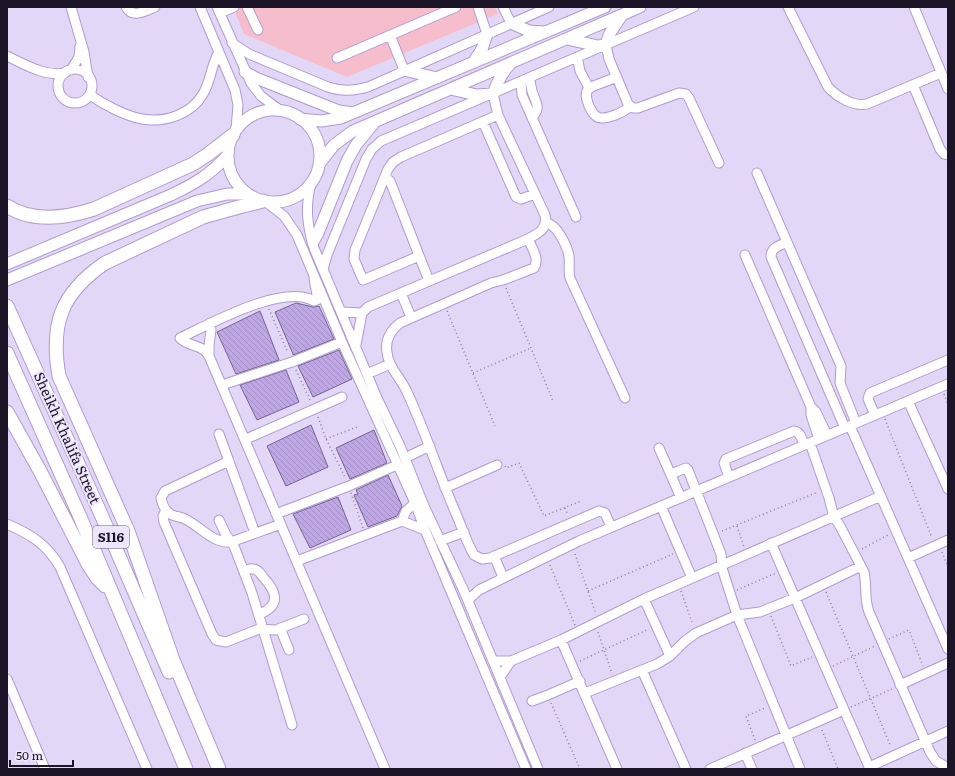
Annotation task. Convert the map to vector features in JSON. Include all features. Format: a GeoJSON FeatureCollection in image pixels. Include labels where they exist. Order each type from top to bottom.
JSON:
{"type":"FeatureCollection","features":[{"type":"Feature","properties":{"kind":"highway"},"geometry":{"type":"LineString","coordinates":[[7,206],[24,213],[42,217],[68,216],[82,213],[178,172],[207,155],[234,132]]}},
{"type":"Feature","properties":{"kind":"highway"},"geometry":{"type":"LineString","coordinates":[[219,769],[173,660],[125,524],[59,376],[56,355],[56,336],[59,320],[67,301],[80,283],[105,263],[203,217],[239,206],[265,201]]}},
{"type":"Feature","properties":{"kind":"highway","name":"Sheikh Khalifa Street"},"geometry":{"type":"LineString","coordinates":[[7,306],[100,512],[212,769]]}},
{"type":"Feature","properties":{"kind":"highway","name":"Sheikh Khalifa Street"},"geometry":{"type":"LineString","coordinates":[[7,353],[81,519],[186,769]]}},
{"type":"Feature","properties":{"kind":"highway"},"geometry":{"type":"LineString","coordinates":[[7,412],[44,477],[88,564],[101,583],[111,590]]}},
{"type":"Feature","properties":{"kind":"main road"},"geometry":{"type":"LineString","coordinates":[[300,119],[327,121],[341,118],[605,7]]}},
{"type":"Feature","properties":{"kind":"main road"},"geometry":{"type":"LineString","coordinates":[[319,164],[328,151],[340,139],[353,130],[640,7]]}},
{"type":"Feature","properties":{"kind":"main road"},"geometry":{"type":"LineString","coordinates":[[567,39],[598,46],[606,45],[610,34],[623,14]]}},
{"type":"Feature","properties":{"kind":"main road"},"geometry":{"type":"LineString","coordinates":[[511,23],[529,31],[549,31]]}},
{"type":"Feature","properties":{"kind":"main road"},"geometry":{"type":"LineString","coordinates":[[473,62],[482,49],[487,34]]}},
{"type":"Feature","properties":{"kind":"main road"},"geometry":{"type":"LineString","coordinates":[[450,89],[477,95],[493,94],[502,74],[510,63]]}},
{"type":"Feature","properties":{"kind":"main road"},"geometry":{"type":"LineString","coordinates":[[404,70],[438,78]]}},
{"type":"Feature","properties":{"kind":"main road"},"geometry":{"type":"LineString","coordinates":[[245,72],[256,78],[339,111],[353,113]]}},
{"type":"Feature","properties":{"kind":"main road"},"geometry":{"type":"LineString","coordinates":[[7,280],[207,197],[227,194],[247,194],[265,201],[276,202],[296,197],[312,183],[319,164],[320,154],[318,144],[308,125],[292,114],[271,110],[256,114],[243,121],[234,132],[227,156],[233,177],[247,194]]}},
{"type":"Feature","properties":{"kind":"main road"},"geometry":{"type":"LineString","coordinates":[[313,242],[349,157],[361,138],[377,120]]}},
{"type":"Feature","properties":{"kind":"main road"},"geometry":{"type":"LineString","coordinates":[[7,264],[171,195],[202,179],[227,156]]}},
{"type":"Feature","properties":{"kind":"street"},"geometry":{"type":"LineString","coordinates":[[29,66],[50,80],[58,89],[64,100],[73,103],[83,101],[90,95],[92,85],[88,76],[86,58],[71,7]]}},
{"type":"Feature","properties":{"kind":"street"},"geometry":{"type":"LineString","coordinates":[[126,7],[131,13],[137,14],[154,7]]}},
{"type":"Feature","properties":{"kind":"street"},"geometry":{"type":"LineString","coordinates":[[200,7],[237,98],[238,113],[234,132]]}},
{"type":"Feature","properties":{"kind":"street"},"geometry":{"type":"LineString","coordinates":[[234,7],[218,10],[245,72],[261,96],[282,111]]}},
{"type":"Feature","properties":{"kind":"street"},"geometry":{"type":"LineString","coordinates":[[247,7],[258,30]]}},
{"type":"Feature","properties":{"kind":"street"},"geometry":{"type":"LineString","coordinates":[[337,58],[456,7]]}},
{"type":"Feature","properties":{"kind":"street"},"geometry":{"type":"LineString","coordinates":[[478,7],[487,34]]}},
{"type":"Feature","properties":{"kind":"street"},"geometry":{"type":"LineString","coordinates":[[503,7],[511,23]]}},
{"type":"Feature","properties":{"kind":"street"},"geometry":{"type":"LineString","coordinates":[[232,43],[249,54],[328,87],[341,90],[360,89],[549,7]]}},
{"type":"Feature","properties":{"kind":"street"},"geometry":{"type":"LineString","coordinates":[[323,269],[327,255],[366,159],[376,145],[386,139],[694,7]]}},
{"type":"Feature","properties":{"kind":"street"},"geometry":{"type":"LineString","coordinates":[[914,7],[948,89]]}},
{"type":"Feature","properties":{"kind":"street"},"geometry":{"type":"LineString","coordinates":[[790,8],[826,84],[834,93],[853,104],[863,105],[941,73]]}},
{"type":"Feature","properties":{"kind":"street"},"geometry":{"type":"LineString","coordinates":[[58,89],[60,78],[77,62],[80,54],[79,35]]}},
{"type":"Feature","properties":{"kind":"street"},"geometry":{"type":"LineString","coordinates":[[390,35],[404,70]]}},
{"type":"Feature","properties":{"kind":"street"},"geometry":{"type":"LineString","coordinates":[[606,45],[609,59],[626,101],[630,106],[638,108],[679,93],[686,94],[690,98],[719,163]]}},
{"type":"Feature","properties":{"kind":"street"},"geometry":{"type":"LineString","coordinates":[[90,95],[128,115],[142,119],[156,120],[178,116],[189,110],[202,96],[208,84],[214,61],[219,52]]}},
{"type":"Feature","properties":{"kind":"street"},"geometry":{"type":"LineString","coordinates":[[7,56],[52,74],[68,71],[81,71],[88,76]]}},
{"type":"Feature","properties":{"kind":"street"},"geometry":{"type":"LineString","coordinates":[[577,57],[580,71],[589,88]]}},
{"type":"Feature","properties":{"kind":"street"},"geometry":{"type":"LineString","coordinates":[[617,77],[589,88],[586,93],[586,99],[592,113],[597,117],[606,118],[626,110],[630,106]]}},
{"type":"Feature","properties":{"kind":"street"},"geometry":{"type":"LineString","coordinates":[[530,78],[532,91],[537,105],[536,112],[532,117]]}},
{"type":"Feature","properties":{"kind":"street"},"geometry":{"type":"LineString","coordinates":[[521,82],[522,95],[576,217]]}},
{"type":"Feature","properties":{"kind":"street"},"geometry":{"type":"LineString","coordinates":[[913,85],[940,149],[944,154],[948,155]]}},
{"type":"Feature","properties":{"kind":"street"},"geometry":{"type":"LineString","coordinates":[[356,345],[362,313],[368,308],[528,239],[541,232],[546,223],[545,215],[498,115],[493,94]]}},
{"type":"Feature","properties":{"kind":"street"},"geometry":{"type":"LineString","coordinates":[[419,256],[362,280],[354,256],[390,165],[401,157],[498,115]]}},
{"type":"Feature","properties":{"kind":"street"},"geometry":{"type":"LineString","coordinates":[[483,122],[516,197],[521,199],[535,194]]}},
{"type":"Feature","properties":{"kind":"street"},"geometry":{"type":"LineString","coordinates":[[757,173],[841,366],[840,383],[851,425]]}},
{"type":"Feature","properties":{"kind":"street"},"geometry":{"type":"LineString","coordinates":[[385,177],[390,180],[429,281]]}},
{"type":"Feature","properties":{"kind":"street"},"geometry":{"type":"LineString","coordinates":[[312,183],[307,203],[308,222],[313,242],[367,374],[405,458],[429,528],[526,769]]}},
{"type":"Feature","properties":{"kind":"street"},"geometry":{"type":"LineString","coordinates":[[265,201],[284,216],[291,225],[303,248],[342,342],[397,465],[429,528],[440,541],[468,600],[538,769]]}},
{"type":"Feature","properties":{"kind":"street"},"geometry":{"type":"LineString","coordinates":[[546,223],[554,226],[567,250],[570,278],[625,398]]}},
{"type":"Feature","properties":{"kind":"street"},"geometry":{"type":"LineString","coordinates":[[528,239],[536,258],[536,265],[531,271],[491,283],[411,317],[395,326],[389,336],[386,347],[390,364],[407,390],[445,488],[474,554],[482,559],[486,559],[571,522],[601,511],[605,513],[611,527]]}},
{"type":"Feature","properties":{"kind":"street"},"geometry":{"type":"LineString","coordinates":[[787,242],[774,248],[771,257],[851,425],[948,649]]}},
{"type":"Feature","properties":{"kind":"street"},"geometry":{"type":"LineString","coordinates":[[745,255],[811,407],[811,415],[823,437]]}},
{"type":"Feature","properties":{"kind":"street"},"geometry":{"type":"LineString","coordinates":[[314,276],[314,284],[318,296],[314,301],[308,297],[302,296],[275,299],[254,305],[210,323],[180,338],[186,343],[203,349],[209,356],[246,439],[276,514],[385,769]]}},
{"type":"Feature","properties":{"kind":"street"},"geometry":{"type":"LineString","coordinates":[[401,293],[411,317]]}},
{"type":"Feature","properties":{"kind":"street"},"geometry":{"type":"LineString","coordinates":[[341,312],[362,313]]}},
{"type":"Feature","properties":{"kind":"street"},"geometry":{"type":"LineString","coordinates":[[209,356],[208,345],[211,330],[210,323]]}},
{"type":"Feature","properties":{"kind":"street"},"geometry":{"type":"LineString","coordinates":[[222,385],[292,362],[342,342]]}},
{"type":"Feature","properties":{"kind":"street"},"geometry":{"type":"LineString","coordinates":[[878,413],[868,399],[870,393],[948,360]]}},
{"type":"Feature","properties":{"kind":"street"},"geometry":{"type":"LineString","coordinates":[[367,374],[390,364]]}},
{"type":"Feature","properties":{"kind":"street"},"geometry":{"type":"LineString","coordinates":[[468,600],[479,590],[503,577],[547,558],[611,527],[948,384]]}},
{"type":"Feature","properties":{"kind":"street"},"geometry":{"type":"LineString","coordinates":[[246,439],[342,397]]}},
{"type":"Feature","properties":{"kind":"street"},"geometry":{"type":"LineString","coordinates":[[908,401],[944,472],[948,489]]}},
{"type":"Feature","properties":{"kind":"street"},"geometry":{"type":"LineString","coordinates":[[729,477],[724,463],[726,459],[794,431],[799,432],[807,444],[826,489],[834,517],[861,566],[865,579],[867,606],[925,742],[936,761],[948,768]]}},
{"type":"Feature","properties":{"kind":"street"},"geometry":{"type":"LineString","coordinates":[[220,434],[255,533]]}},
{"type":"Feature","properties":{"kind":"street"},"geometry":{"type":"LineString","coordinates":[[405,458],[430,446]]}},
{"type":"Feature","properties":{"kind":"street"},"geometry":{"type":"LineString","coordinates":[[659,448],[681,498]]}},
{"type":"Feature","properties":{"kind":"street"},"geometry":{"type":"LineString","coordinates":[[229,462],[165,492],[161,498],[166,510],[170,514],[187,520],[216,540],[224,542],[231,542],[281,524]]}},
{"type":"Feature","properties":{"kind":"street"},"geometry":{"type":"LineString","coordinates":[[445,488],[497,464]]}},
{"type":"Feature","properties":{"kind":"street"},"geometry":{"type":"LineString","coordinates":[[276,514],[349,486],[397,465]]}},
{"type":"Feature","properties":{"kind":"street"},"geometry":{"type":"LineString","coordinates":[[671,474],[683,468],[687,469],[722,557],[721,565],[737,615],[800,769]]}},
{"type":"Feature","properties":{"kind":"street"},"geometry":{"type":"LineString","coordinates":[[493,661],[511,661],[561,640],[644,599],[881,496]]}},
{"type":"Feature","properties":{"kind":"street"},"geometry":{"type":"LineString","coordinates":[[402,522],[406,511],[415,503]]}},
{"type":"Feature","properties":{"kind":"street"},"geometry":{"type":"LineString","coordinates":[[661,506],[692,578]]}},
{"type":"Feature","properties":{"kind":"street"},"geometry":{"type":"LineString","coordinates":[[166,510],[163,516],[164,522],[214,637],[219,641],[226,642],[259,629],[272,630],[304,619]]}},
{"type":"Feature","properties":{"kind":"street"},"geometry":{"type":"LineString","coordinates":[[219,520],[244,571],[260,614],[263,629],[292,726]]}},
{"type":"Feature","properties":{"kind":"street"},"geometry":{"type":"LineString","coordinates":[[297,561],[402,522],[429,528]]}},
{"type":"Feature","properties":{"kind":"street"},"geometry":{"type":"LineString","coordinates":[[7,524],[29,534],[36,539],[50,551],[58,563],[147,769]]}},
{"type":"Feature","properties":{"kind":"street"},"geometry":{"type":"LineString","coordinates":[[440,541],[464,532]]}},
{"type":"Feature","properties":{"kind":"street"},"geometry":{"type":"LineString","coordinates":[[908,558],[948,540]]}},
{"type":"Feature","properties":{"kind":"street"},"geometry":{"type":"LineString","coordinates":[[771,544],[870,768],[948,731]]}},
{"type":"Feature","properties":{"kind":"street"},"geometry":{"type":"LineString","coordinates":[[494,556],[503,577]]}},
{"type":"Feature","properties":{"kind":"street"},"geometry":{"type":"LineString","coordinates":[[585,693],[658,664],[670,656],[685,641],[696,633],[737,615],[755,614],[768,609],[795,598],[861,566]]}},
{"type":"Feature","properties":{"kind":"street"},"geometry":{"type":"LineString","coordinates":[[244,571],[252,569],[257,570],[269,583],[273,590],[273,606],[270,610],[260,614]]}},
{"type":"Feature","properties":{"kind":"street"},"geometry":{"type":"LineString","coordinates":[[463,589],[479,590]]}},
{"type":"Feature","properties":{"kind":"street"},"geometry":{"type":"LineString","coordinates":[[644,599],[670,656]]}},
{"type":"Feature","properties":{"kind":"street"},"geometry":{"type":"LineString","coordinates":[[280,628],[289,650]]}},
{"type":"Feature","properties":{"kind":"street"},"geometry":{"type":"LineString","coordinates":[[561,640],[573,664],[614,768]]}},
{"type":"Feature","properties":{"kind":"street"},"geometry":{"type":"LineString","coordinates":[[500,677],[511,661]]}},
{"type":"Feature","properties":{"kind":"street"},"geometry":{"type":"LineString","coordinates":[[900,685],[948,663]]}},
{"type":"Feature","properties":{"kind":"street"},"geometry":{"type":"LineString","coordinates":[[642,670],[686,769]]}},
{"type":"Feature","properties":{"kind":"street"},"geometry":{"type":"LineString","coordinates":[[7,679],[44,769]]}},
{"type":"Feature","properties":{"kind":"street"},"geometry":{"type":"LineString","coordinates":[[532,701],[580,681]]}},
{"type":"Feature","properties":{"kind":"street"},"geometry":{"type":"LineString","coordinates":[[710,769],[786,734],[844,710]]}},
{"type":"Feature","properties":{"kind":"street"},"geometry":{"type":"LineString","coordinates":[[745,753],[752,769]]}},
{"type":"Feature","properties":{"kind":"path"},"geometry":{"type":"LineString","coordinates":[[503,280],[553,401]]}},
{"type":"Feature","properties":{"kind":"path"},"geometry":{"type":"LineString","coordinates":[[444,303],[495,426]]}},
{"type":"Feature","properties":{"kind":"path"},"geometry":{"type":"LineString","coordinates":[[473,373],[531,348]]}},
{"type":"Feature","properties":{"kind":"path"},"geometry":{"type":"LineString","coordinates":[[878,413],[948,567]]}},
{"type":"Feature","properties":{"kind":"path"},"geometry":{"type":"LineString","coordinates":[[326,440],[357,428]]}},
{"type":"Feature","properties":{"kind":"path"},"geometry":{"type":"LineString","coordinates":[[497,464],[503,462],[506,468],[520,463],[544,516],[581,502]]}},
{"type":"Feature","properties":{"kind":"path"},"geometry":{"type":"LineString","coordinates":[[713,535],[826,489]]}},
{"type":"Feature","properties":{"kind":"path"},"geometry":{"type":"LineString","coordinates":[[565,508],[571,522]]}},
{"type":"Feature","properties":{"kind":"path"},"geometry":{"type":"LineString","coordinates":[[737,525],[747,554]]}},
{"type":"Feature","properties":{"kind":"path"},"geometry":{"type":"LineString","coordinates":[[854,553],[896,531]]}},
{"type":"Feature","properties":{"kind":"path"},"geometry":{"type":"LineString","coordinates":[[580,541],[581,547],[574,551],[596,615],[597,629],[614,681]]}},
{"type":"Feature","properties":{"kind":"path"},"geometry":{"type":"LineString","coordinates":[[588,591],[681,551]]}},
{"type":"Feature","properties":{"kind":"path"},"geometry":{"type":"LineString","coordinates":[[547,558],[578,632]]}},
{"type":"Feature","properties":{"kind":"path"},"geometry":{"type":"LineString","coordinates":[[730,593],[783,570]]}},
{"type":"Feature","properties":{"kind":"path"},"geometry":{"type":"LineString","coordinates":[[678,584],[696,633]]}},
{"type":"Feature","properties":{"kind":"path"},"geometry":{"type":"LineString","coordinates":[[823,584],[895,755]]}},
{"type":"Feature","properties":{"kind":"path"},"geometry":{"type":"LineString","coordinates":[[768,609],[790,666],[819,653]]}},
{"type":"Feature","properties":{"kind":"path"},"geometry":{"type":"LineString","coordinates":[[573,664],[657,626]]}},
{"type":"Feature","properties":{"kind":"path"},"geometry":{"type":"LineString","coordinates":[[844,710],[900,685]]}},
{"type":"Feature","properties":{"kind":"path"},"geometry":{"type":"LineString","coordinates":[[548,695],[580,769]]}},
{"type":"Feature","properties":{"kind":"path"},"geometry":{"type":"LineString","coordinates":[[758,747],[746,716],[773,704]]}},
{"type":"Feature","properties":{"kind":"path"},"geometry":{"type":"LineString","coordinates":[[818,721],[838,769]]}},
{"type":"Feature","properties":{"kind":"shaded area"},"geometry":{"type":"Polygon","coordinates":[[[233,7],[495,7],[498,14],[347,77],[244,34],[233,7]]]}},
{"type":"Feature","properties":{"kind":"building"},"geometry":{"type":"Polygon","coordinates":[[[296,303],[313,307],[319,306],[334,339],[293,355],[275,312],[296,303]]]}},
{"type":"Feature","properties":{"kind":"building"},"geometry":{"type":"Polygon","coordinates":[[[260,311],[279,360],[236,374],[217,332],[260,311]]]}},
{"type":"Feature","properties":{"kind":"building"},"geometry":{"type":"Polygon","coordinates":[[[339,350],[352,379],[313,397],[298,366],[339,350]]]}},
{"type":"Feature","properties":{"kind":"building"},"geometry":{"type":"Polygon","coordinates":[[[286,370],[299,402],[257,420],[240,385],[286,370]]]}},
{"type":"Feature","properties":{"kind":"building"},"geometry":{"type":"Polygon","coordinates":[[[311,425],[328,467],[286,486],[267,446],[311,425]]]}},
{"type":"Feature","properties":{"kind":"building"},"geometry":{"type":"Polygon","coordinates":[[[374,430],[387,463],[350,479],[336,448],[374,430]]]}},
{"type":"Feature","properties":{"kind":"building"},"geometry":{"type":"Polygon","coordinates":[[[388,475],[402,506],[397,516],[368,527],[354,495],[358,494],[356,490],[388,475]]]}},
{"type":"Feature","properties":{"kind":"building"},"geometry":{"type":"Polygon","coordinates":[[[338,497],[351,530],[310,548],[293,514],[338,497]]]}}]}
